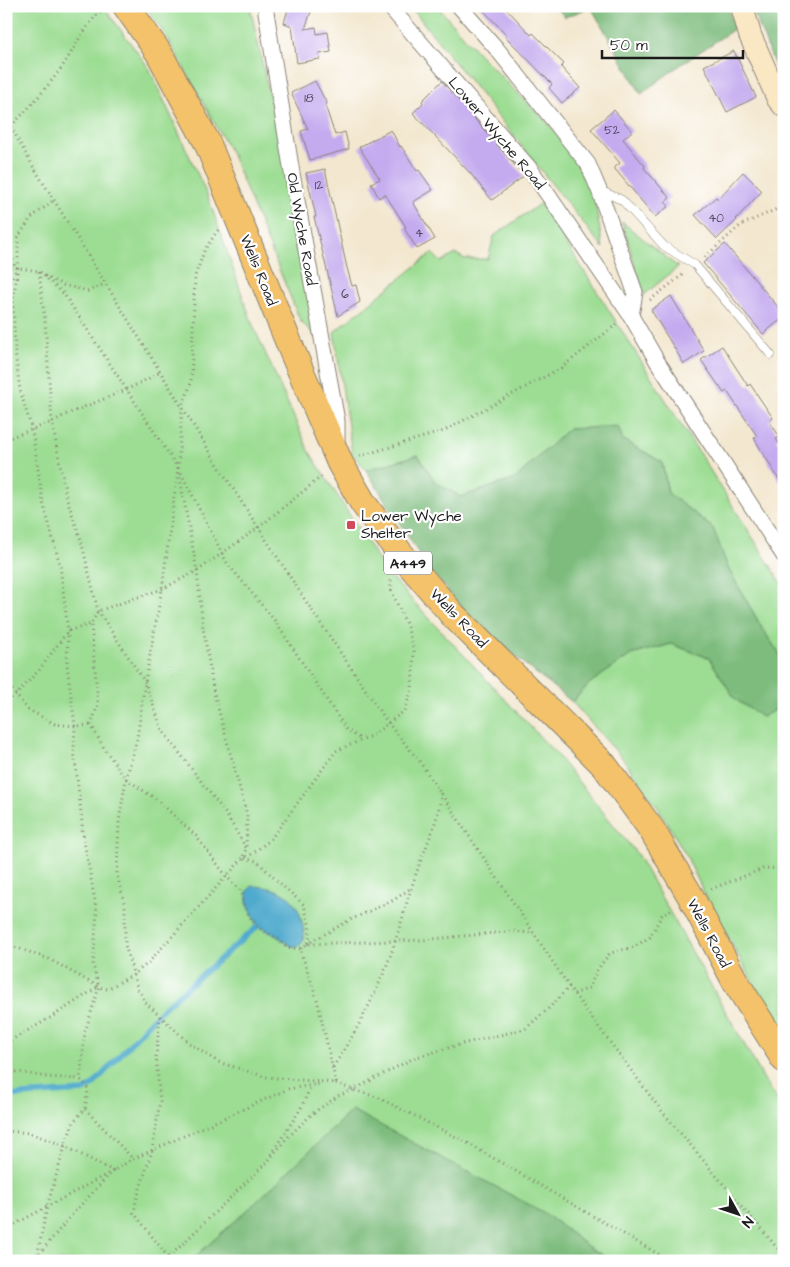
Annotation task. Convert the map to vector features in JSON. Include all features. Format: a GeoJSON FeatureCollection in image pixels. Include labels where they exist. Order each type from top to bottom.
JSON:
{"type":"FeatureCollection","features":[{"type":"Feature","properties":{"kind":"highway","name":"Wells Road"},"geometry":{"type":"LineString","coordinates":[[126,6],[159,53],[207,142],[338,457],[363,503],[399,552],[453,615],[604,765],[652,830],[691,897],[735,981],[784,1059]]}},
{"type":"Feature","properties":{"kind":"main road"},"geometry":{"type":"LineString","coordinates":[[742,6],[750,35],[778,99],[784,106]]}},
{"type":"Feature","properties":{"kind":"street","name":"Old Wyche Road"},"geometry":{"type":"LineString","coordinates":[[266,6],[294,182],[336,421],[338,457]]}},
{"type":"Feature","properties":{"kind":"street","name":"Lower Wyche Road"},"geometry":{"type":"LineString","coordinates":[[389,6],[531,170],[631,316],[657,362],[784,556]]}},
{"type":"Feature","properties":{"kind":"street"},"geometry":{"type":"LineString","coordinates":[[460,6],[497,49],[588,164],[635,292],[631,316]]}},
{"type":"Feature","properties":{"kind":"lane"},"geometry":{"type":"LineString","coordinates":[[599,190],[622,200],[664,246],[695,265],[771,355]]}},
{"type":"Feature","properties":{"kind":"path"},"geometry":{"type":"LineString","coordinates":[[11,126],[60,70],[85,29],[108,6]]}},
{"type":"Feature","properties":{"kind":"path"},"geometry":{"type":"LineString","coordinates":[[6,118],[31,163],[182,408],[258,528],[388,723],[420,762],[574,994],[660,1109],[784,1256]]}},
{"type":"Feature","properties":{"kind":"path"},"geometry":{"type":"LineString","coordinates":[[54,200],[31,218],[18,237],[13,300],[15,352],[20,390],[32,430],[43,502],[60,564],[68,632],[67,664],[75,726],[74,749],[83,832],[97,912],[93,965],[99,986],[85,1032],[80,1079]]}},
{"type":"Feature","properties":{"kind":"path"},"geometry":{"type":"LineString","coordinates":[[718,246],[741,226],[784,206]]}},
{"type":"Feature","properties":{"kind":"path"},"geometry":{"type":"LineString","coordinates":[[235,212],[216,233],[205,249],[195,276],[191,383],[182,408],[178,468],[162,589],[137,739],[126,779],[119,821],[117,875],[125,906],[125,944],[138,990],[146,1003],[189,1043],[218,1062],[266,1077],[336,1083],[377,1097],[464,1140],[590,1216],[670,1261]]}},
{"type":"Feature","properties":{"kind":"path"},"geometry":{"type":"LineString","coordinates":[[6,216],[10,246],[17,267],[11,280],[6,284]]}},
{"type":"Feature","properties":{"kind":"path"},"geometry":{"type":"LineString","coordinates":[[411,888],[394,900],[350,920],[300,949],[286,948],[276,937],[259,928],[244,904],[240,890],[227,877],[196,836],[156,799],[126,779],[104,748],[91,725],[98,704],[90,624],[98,611],[162,589],[197,571],[258,528],[338,457],[444,431],[561,368],[695,265]]}},
{"type":"Feature","properties":{"kind":"path"},"geometry":{"type":"LineString","coordinates":[[6,266],[32,269],[63,285],[88,291],[105,284]]}},
{"type":"Feature","properties":{"kind":"path"},"geometry":{"type":"LineString","coordinates":[[40,273],[64,294],[178,468],[227,563],[275,621],[346,729],[362,740]]}},
{"type":"Feature","properties":{"kind":"path"},"geometry":{"type":"LineString","coordinates":[[40,273],[52,422],[66,496],[81,540],[98,611],[145,682],[162,730],[226,814],[246,849]]}},
{"type":"Feature","properties":{"kind":"path"},"geometry":{"type":"LineString","coordinates":[[6,438],[52,422],[66,414],[126,390],[161,372]]}},
{"type":"Feature","properties":{"kind":"path"},"geometry":{"type":"LineString","coordinates":[[6,944],[49,960],[107,989],[133,975],[148,963],[243,858],[246,849],[247,815],[214,693],[203,627],[197,571],[178,468]]}},
{"type":"Feature","properties":{"kind":"path"},"geometry":{"type":"LineString","coordinates":[[243,858],[252,854],[270,840],[336,751],[373,735],[404,711],[412,689],[414,651],[407,626],[391,590],[391,568],[399,552]]}},
{"type":"Feature","properties":{"kind":"path"},"geometry":{"type":"LineString","coordinates":[[6,700],[16,695],[39,670],[68,632],[90,624]]}},
{"type":"Feature","properties":{"kind":"path"},"geometry":{"type":"LineString","coordinates":[[6,682],[27,708],[55,724],[91,725]]}},
{"type":"Feature","properties":{"kind":"path"},"geometry":{"type":"LineString","coordinates":[[332,1067],[344,1050],[374,995],[395,941],[432,829],[441,793]]}},
{"type":"Feature","properties":{"kind":"path"},"geometry":{"type":"LineString","coordinates":[[243,858],[257,860],[304,905],[309,924],[310,937],[307,944]]}},
{"type":"Feature","properties":{"kind":"path"},"geometry":{"type":"LineString","coordinates":[[574,994],[589,988],[597,970],[610,953],[634,947],[650,937],[662,915],[691,897],[766,868],[784,869]]}},
{"type":"Feature","properties":{"kind":"path"},"geometry":{"type":"LineString","coordinates":[[307,944],[422,940],[516,931],[534,934]]}},
{"type":"Feature","properties":{"kind":"path"},"geometry":{"type":"LineString","coordinates":[[300,949],[317,999],[336,1083]]}},
{"type":"Feature","properties":{"kind":"path"},"geometry":{"type":"LineString","coordinates":[[6,1043],[50,1018],[99,986]]}},
{"type":"Feature","properties":{"kind":"path"},"geometry":{"type":"LineString","coordinates":[[164,1261],[267,1162],[287,1138],[313,1114],[338,1096],[414,1058],[525,1029],[570,986]]}},
{"type":"Feature","properties":{"kind":"path"},"geometry":{"type":"LineString","coordinates":[[160,1015],[156,1057],[160,1101],[152,1151],[134,1213],[168,1257]]}},
{"type":"Feature","properties":{"kind":"path"},"geometry":{"type":"LineString","coordinates":[[6,1070],[47,1077],[80,1079],[87,1086],[88,1091],[85,1109],[74,1121],[65,1146],[47,1207],[37,1256]]}},
{"type":"Feature","properties":{"kind":"path"},"geometry":{"type":"LineString","coordinates":[[6,1229],[133,1159],[288,1089],[325,1083]]}},
{"type":"Feature","properties":{"kind":"path"},"geometry":{"type":"LineString","coordinates":[[267,1162],[300,1110],[312,1085]]}},
{"type":"Feature","properties":{"kind":"path"},"geometry":{"type":"LineString","coordinates":[[85,1109],[133,1159]]}},
{"type":"Feature","properties":{"kind":"path"},"geometry":{"type":"LineString","coordinates":[[6,1131],[30,1133],[65,1146],[114,1171]]}},
{"type":"Feature","properties":{"kind":"path"},"geometry":{"type":"LineString","coordinates":[[34,1261],[76,1210],[114,1171]]}},
{"type":"Feature","properties":{"kind":"green space"},"geometry":{"type":"Polygon","coordinates":[[[6,6],[103,6],[149,68],[208,197],[252,323],[309,451],[386,572],[556,754],[637,854],[770,1090],[784,1109],[784,1261],[613,1261],[590,1248],[251,1207],[190,1261],[6,1261],[6,6]]]}},
{"type":"Feature","properties":{"kind":"green space"},"geometry":{"type":"Polygon","coordinates":[[[145,6],[250,6],[323,345],[300,320],[232,155],[168,39],[145,6]]]}},
{"type":"Feature","properties":{"kind":"green space"},"geometry":{"type":"Polygon","coordinates":[[[410,6],[437,6],[479,54],[588,164],[603,248],[410,6]]]}},
{"type":"Feature","properties":{"kind":"green space"},"geometry":{"type":"Polygon","coordinates":[[[555,6],[728,6],[734,29],[641,94],[591,7],[565,17],[555,6]]]}},
{"type":"Feature","properties":{"kind":"green space"},"geometry":{"type":"Polygon","coordinates":[[[754,13],[784,13],[784,89],[754,13]]]}},
{"type":"Feature","properties":{"kind":"green space"},"geometry":{"type":"Polygon","coordinates":[[[541,203],[784,587],[784,661],[762,628],[728,568],[713,528],[668,493],[662,462],[623,440],[568,429],[515,479],[460,497],[435,482],[418,455],[366,470],[352,453],[334,332],[432,253],[441,262],[456,254],[465,259],[488,259],[494,236],[541,203]]]}},
{"type":"Feature","properties":{"kind":"green space"},"geometry":{"type":"Polygon","coordinates":[[[622,222],[678,267],[644,295],[622,222]]]}},
{"type":"Feature","properties":{"kind":"green space"},"geometry":{"type":"Polygon","coordinates":[[[618,426],[623,440],[662,462],[668,493],[713,528],[728,568],[762,628],[784,661],[784,705],[762,717],[735,699],[709,658],[671,644],[631,655],[590,683],[572,702],[477,626],[428,568],[366,470],[418,455],[435,482],[461,497],[515,479],[568,429],[618,426]]]}},
{"type":"Feature","properties":{"kind":"green space"},"geometry":{"type":"Polygon","coordinates":[[[671,644],[709,658],[735,699],[762,717],[784,705],[784,1039],[704,893],[686,855],[657,806],[623,759],[572,702],[590,683],[631,655],[671,644]]]}},
{"type":"Feature","properties":{"kind":"green space"},"geometry":{"type":"Polygon","coordinates":[[[352,1110],[543,1212],[590,1248],[613,1261],[190,1261],[251,1207],[352,1110]]]}},
{"type":"Feature","properties":{"kind":"water"},"geometry":{"type":"Polygon","coordinates":[[[252,886],[276,890],[292,900],[297,907],[303,927],[304,940],[298,947],[291,946],[258,926],[247,903],[247,892],[252,886]]]}},
{"type":"Feature","properties":{"kind":"building"},"geometry":{"type":"Polygon","coordinates":[[[289,6],[313,6],[305,29],[316,27],[317,34],[328,32],[331,52],[319,54],[320,59],[297,63],[292,26],[284,23],[289,6]]]}},
{"type":"Feature","properties":{"kind":"building"},"geometry":{"type":"Polygon","coordinates":[[[479,6],[504,6],[531,35],[533,33],[564,64],[561,67],[580,88],[562,103],[549,88],[552,84],[505,36],[507,35],[479,6]]]}},
{"type":"Feature","properties":{"kind":"building"},"geometry":{"type":"Polygon","coordinates":[[[734,51],[756,97],[727,112],[704,66],[734,51]]]}},
{"type":"Feature","properties":{"kind":"building"},"geometry":{"type":"Polygon","coordinates":[[[315,81],[327,104],[325,105],[335,135],[345,132],[349,149],[310,160],[301,131],[308,129],[291,93],[315,81]]]}},
{"type":"Feature","properties":{"kind":"building"},"geometry":{"type":"Polygon","coordinates":[[[442,81],[524,176],[492,200],[470,173],[413,113],[442,81]]]}},
{"type":"Feature","properties":{"kind":"building"},"geometry":{"type":"Polygon","coordinates":[[[614,110],[632,131],[623,139],[645,166],[644,168],[670,198],[665,202],[669,206],[655,217],[614,168],[620,163],[591,129],[614,110]]]}},
{"type":"Feature","properties":{"kind":"building"},"geometry":{"type":"Polygon","coordinates":[[[391,130],[400,147],[433,190],[413,202],[435,239],[417,249],[404,228],[406,227],[385,194],[379,198],[371,183],[380,179],[359,147],[391,130]]]}},
{"type":"Feature","properties":{"kind":"building"},"geometry":{"type":"Polygon","coordinates":[[[325,169],[347,268],[352,286],[356,285],[360,302],[338,316],[314,217],[316,217],[306,173],[325,169]]]}},
{"type":"Feature","properties":{"kind":"building"},"geometry":{"type":"Polygon","coordinates":[[[743,172],[762,191],[737,220],[717,239],[695,215],[716,197],[718,199],[743,172]]]}},
{"type":"Feature","properties":{"kind":"building"},"geometry":{"type":"Polygon","coordinates":[[[725,244],[784,314],[784,317],[763,334],[703,263],[725,244]]]}},
{"type":"Feature","properties":{"kind":"building"},"geometry":{"type":"Polygon","coordinates":[[[671,296],[704,351],[684,364],[651,310],[671,296]]]}},
{"type":"Feature","properties":{"kind":"building"},"geometry":{"type":"Polygon","coordinates":[[[722,346],[748,386],[750,384],[773,418],[769,421],[780,437],[776,439],[784,451],[784,488],[754,438],[757,436],[727,391],[724,393],[701,360],[722,346]]]}},
{"type":"Feature","properties":{"kind":"waterway"},"geometry":{"type":"LineString","coordinates":[[6,1096],[84,1091],[93,1085],[160,1011],[258,926]]}},
{"type":"Feature","properties":{"kind":"place","name":"Lower Wyche Shelter"},"geometry":{"type":"Point","coordinates":[351,525]}}]}
